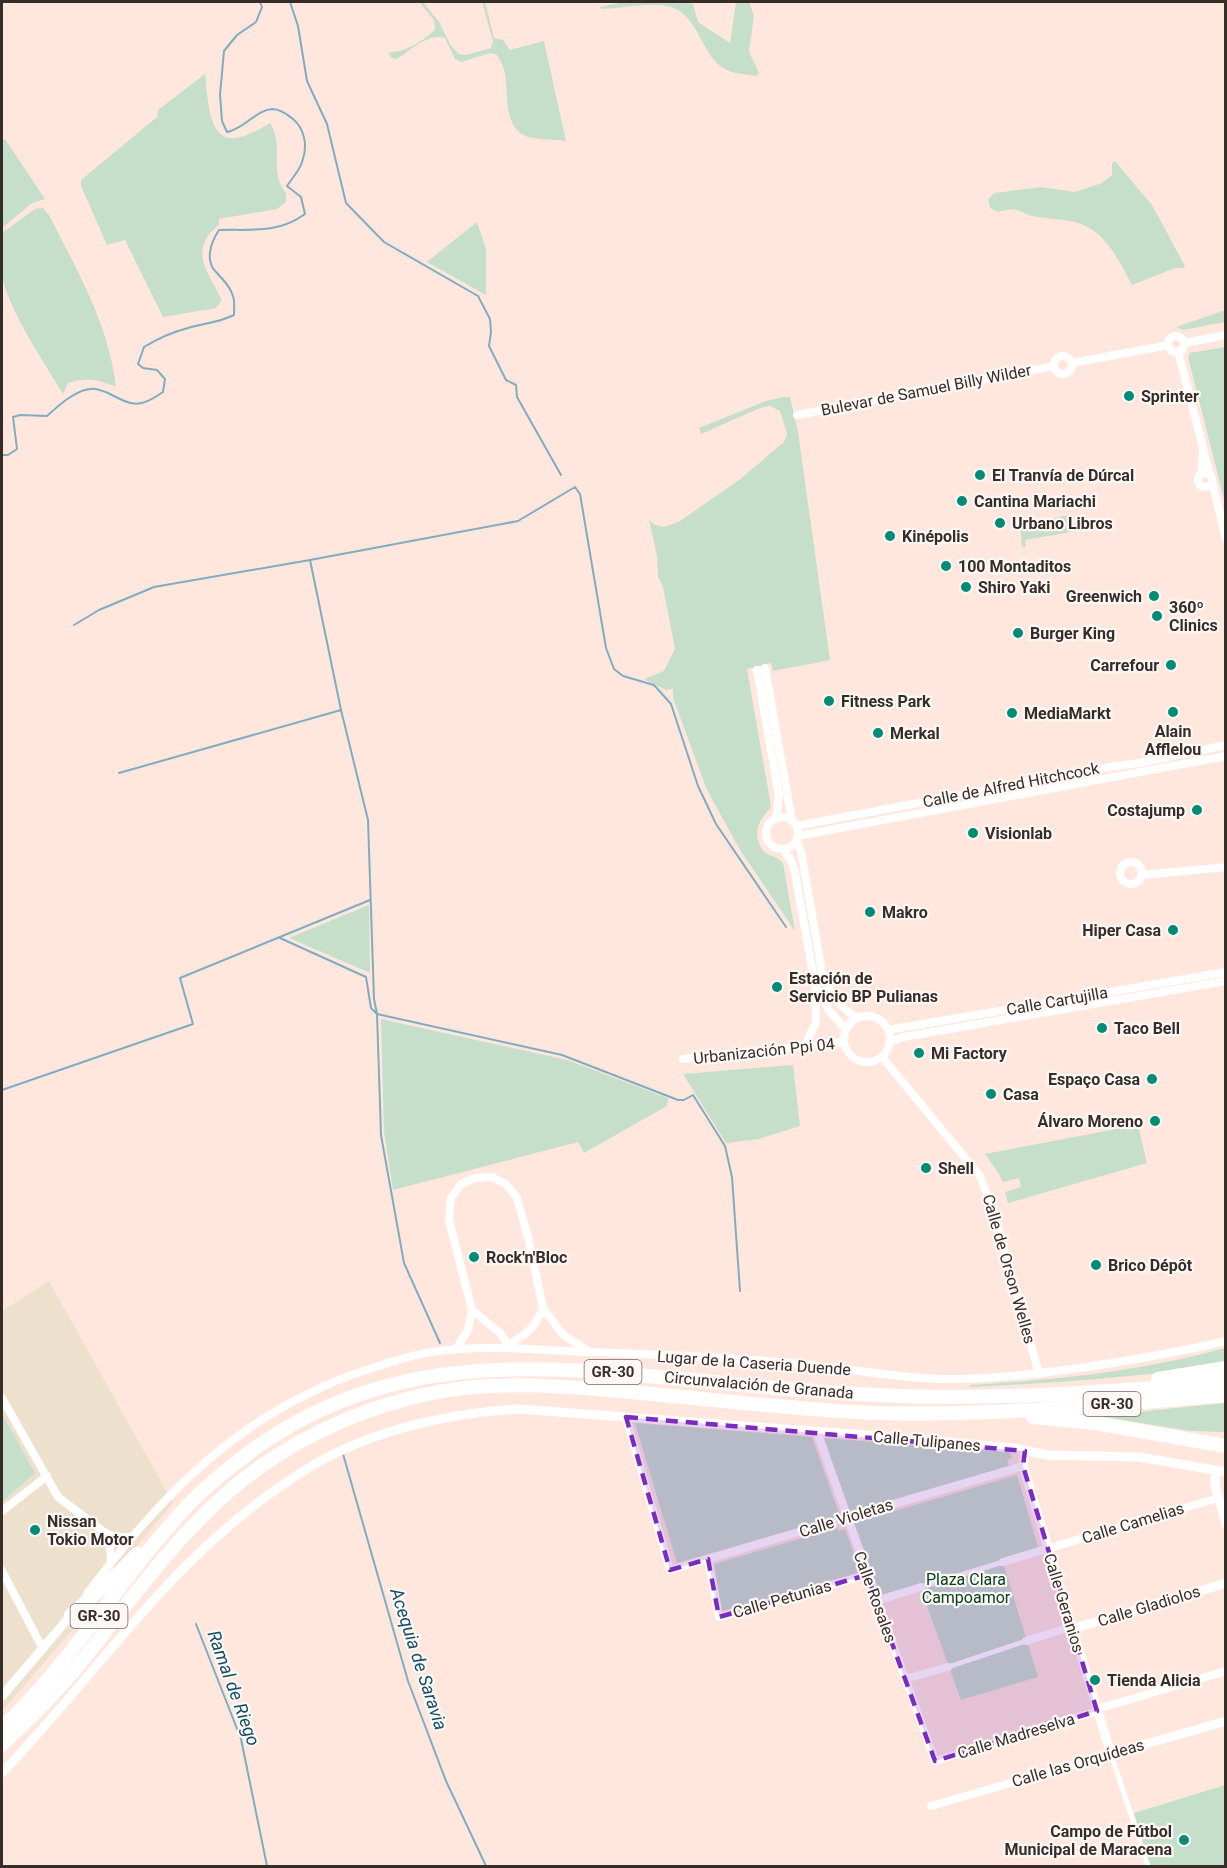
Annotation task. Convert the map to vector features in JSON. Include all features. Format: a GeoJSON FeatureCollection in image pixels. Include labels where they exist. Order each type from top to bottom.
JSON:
{"type":"FeatureCollection","features":[{"type":"Feature","properties":{"kind":"highway","name":"Circunvalación de Granada"},"geometry":{"type":"LineString","coordinates":[[2,1728],[34,1694],[83,1635],[162,1534],[194,1499],[231,1467],[285,1430],[344,1401],[411,1380],[440,1374],[500,1368],[578,1369],[806,1391],[890,1396],[1113,1391],[1226,1382]]}},
{"type":"Feature","properties":{"kind":"highway"},"geometry":{"type":"LineString","coordinates":[[1113,1391],[1130,1383],[1226,1368]]}},
{"type":"Feature","properties":{"kind":"highway","name":"Circunvalación de Granada"},"geometry":{"type":"LineString","coordinates":[[2,1745],[75,1669],[195,1522],[229,1490],[292,1446],[323,1429],[360,1413],[396,1402],[461,1389],[543,1385],[836,1411],[931,1414],[999,1412],[1226,1395]]}},
{"type":"Feature","properties":{"kind":"highway"},"geometry":{"type":"LineString","coordinates":[[999,1412],[1023,1417],[1095,1423],[1226,1446]]}},
{"type":"Feature","properties":{"kind":"highway"},"geometry":{"type":"LineString","coordinates":[[71,1615],[122,1570],[145,1545],[162,1534]]}},
{"type":"Feature","properties":{"kind":"highway"},"geometry":{"type":"LineString","coordinates":[[2,1757],[33,1726],[40,1707]]}},
{"type":"Feature","properties":{"kind":"street"},"geometry":{"type":"LineString","coordinates":[[1184,343],[1226,335]]}},
{"type":"Feature","properties":{"kind":"street"},"geometry":{"type":"LineString","coordinates":[[1175,336],[1180,337],[1184,343],[1182,349],[1178,351],[1171,350],[1169,345],[1171,338],[1175,336]]}},
{"type":"Feature","properties":{"kind":"street"},"geometry":{"type":"LineString","coordinates":[[1072,363],[1169,345]]}},
{"type":"Feature","properties":{"kind":"street"},"geometry":{"type":"LineString","coordinates":[[1178,351],[1203,452],[1201,475],[1198,481],[1217,505]]}},
{"type":"Feature","properties":{"kind":"street"},"geometry":{"type":"LineString","coordinates":[[1063,356],[1069,358],[1072,363],[1070,371],[1064,374],[1057,372],[1054,366],[1055,360],[1063,356]]}},
{"type":"Feature","properties":{"kind":"street","name":"Bulevar de Samuel Billy Wilder"},"geometry":{"type":"LineString","coordinates":[[797,415],[1054,366]]}},
{"type":"Feature","properties":{"kind":"street"},"geometry":{"type":"LineString","coordinates":[[1203,452],[1207,458],[1226,539]]}},
{"type":"Feature","properties":{"kind":"street"},"geometry":{"type":"LineString","coordinates":[[1201,475],[1205,473],[1211,478]]}},
{"type":"Feature","properties":{"kind":"street"},"geometry":{"type":"LineString","coordinates":[[1203,487],[1210,485],[1211,478]]}},
{"type":"Feature","properties":{"kind":"street"},"geometry":{"type":"LineString","coordinates":[[761,669],[779,796],[776,818],[769,825],[766,834],[770,843],[783,849],[792,862],[815,985],[816,1023],[805,1046]]}},
{"type":"Feature","properties":{"kind":"street"},"geometry":{"type":"LineString","coordinates":[[763,682],[801,851],[822,972],[827,986],[839,1005],[856,1018]]}},
{"type":"Feature","properties":{"kind":"street","name":"Calle de Alfred Hitchcock"},"geometry":{"type":"LineString","coordinates":[[794,824],[949,799],[1226,746]]}},
{"type":"Feature","properties":{"kind":"street","name":"Calle de Alfred Hitchcock"},"geometry":{"type":"LineString","coordinates":[[797,838],[1226,756]]}},
{"type":"Feature","properties":{"kind":"street"},"geometry":{"type":"LineString","coordinates":[[776,818],[785,818],[794,824]]}},
{"type":"Feature","properties":{"kind":"street"},"geometry":{"type":"LineString","coordinates":[[783,849],[788,848],[797,838]]}},
{"type":"Feature","properties":{"kind":"street"},"geometry":{"type":"LineString","coordinates":[[1142,875],[1226,867]]}},
{"type":"Feature","properties":{"kind":"street","name":"Calle Cartujilla"},"geometry":{"type":"LineString","coordinates":[[888,1030],[1226,972]]}},
{"type":"Feature","properties":{"kind":"street","name":"Calle Cartujilla"},"geometry":{"type":"LineString","coordinates":[[890,1042],[903,1037],[1226,981]]}},
{"type":"Feature","properties":{"kind":"street"},"geometry":{"type":"LineString","coordinates":[[815,985],[830,1012],[846,1029]]}},
{"type":"Feature","properties":{"kind":"street"},"geometry":{"type":"LineString","coordinates":[[872,1016],[882,1021],[888,1030],[890,1042],[882,1057],[872,1061],[856,1059],[848,1052],[844,1042],[846,1029],[856,1018],[872,1016]]}},
{"type":"Feature","properties":{"kind":"street","name":"Urbanización Ppi 04"},"geometry":{"type":"LineString","coordinates":[[683,1059],[844,1042]]}},
{"type":"Feature","properties":{"kind":"street","name":"Calle de Orson Welles"},"geometry":{"type":"LineString","coordinates":[[882,1057],[980,1176],[993,1210],[1039,1374]]}},
{"type":"Feature","properties":{"kind":"street"},"geometry":{"type":"LineString","coordinates":[[456,1349],[468,1330],[472,1310],[449,1220],[451,1198],[461,1184],[475,1178],[492,1177],[506,1184],[517,1198],[529,1240],[543,1308],[562,1335],[589,1352]]}},
{"type":"Feature","properties":{"kind":"street"},"geometry":{"type":"LineString","coordinates":[[472,1310],[500,1334],[509,1347],[536,1322],[543,1308]]}},
{"type":"Feature","properties":{"kind":"street","name":"Lugar de la Caseria Duende"},"geometry":{"type":"LineString","coordinates":[[71,1615],[129,1539],[174,1490],[210,1456],[250,1426],[324,1386],[390,1362],[430,1352],[509,1347],[791,1363],[933,1379],[977,1380],[1039,1374],[1182,1351],[1226,1341]]}},
{"type":"Feature","properties":{"kind":"street"},"geometry":{"type":"LineString","coordinates":[[2,1398],[58,1497],[104,1532],[114,1537],[129,1539]]}},
{"type":"Feature","properties":{"kind":"street","name":"Calle Tulipanes"},"geometry":{"type":"LineString","coordinates":[[2,1773],[40,1733],[146,1608],[205,1546],[252,1506],[310,1467],[356,1443],[399,1430],[500,1410],[519,1409],[1013,1448],[1048,1455],[1139,1457],[1221,1471]]}},
{"type":"Feature","properties":{"kind":"street","name":"Calle Violetas"},"geometry":{"type":"LineString","coordinates":[[626,1417],[670,1570],[1023,1466]]}},
{"type":"Feature","properties":{"kind":"street","name":"Calle Rosales"},"geometry":{"type":"LineString","coordinates":[[817,1432],[934,1761]]}},
{"type":"Feature","properties":{"kind":"street","name":"Calle Geranios"},"geometry":{"type":"LineString","coordinates":[[1025,1450],[1023,1466],[1111,1754]]}},
{"type":"Feature","properties":{"kind":"street"},"geometry":{"type":"LineString","coordinates":[[1221,1471],[1215,1485],[1226,1524]]}},
{"type":"Feature","properties":{"kind":"street"},"geometry":{"type":"LineString","coordinates":[[2,1511],[46,1476]]}},
{"type":"Feature","properties":{"kind":"street","name":"Calle Camelias"},"geometry":{"type":"LineString","coordinates":[[1047,1549],[1218,1498]]}},
{"type":"Feature","properties":{"kind":"street"},"geometry":{"type":"LineString","coordinates":[[104,1532],[110,1546],[111,1562]]}},
{"type":"Feature","properties":{"kind":"street"},"geometry":{"type":"LineString","coordinates":[[876,1600],[1047,1549]]}},
{"type":"Feature","properties":{"kind":"street","name":"Calle Petunias"},"geometry":{"type":"LineString","coordinates":[[708,1559],[719,1617],[867,1575]]}},
{"type":"Feature","properties":{"kind":"street"},"geometry":{"type":"LineString","coordinates":[[2,1570],[43,1649]]}},
{"type":"Feature","properties":{"kind":"street","name":"Calle Gladiolos"},"geometry":{"type":"LineString","coordinates":[[1072,1628],[1226,1583]]}},
{"type":"Feature","properties":{"kind":"street"},"geometry":{"type":"LineString","coordinates":[[2,1696],[71,1615]]}},
{"type":"Feature","properties":{"kind":"street"},"geometry":{"type":"LineString","coordinates":[[905,1679],[1072,1628]]}},
{"type":"Feature","properties":{"kind":"street","name":"Calle Madreselva"},"geometry":{"type":"LineString","coordinates":[[934,1761],[1226,1671]]}},
{"type":"Feature","properties":{"kind":"street","name":"Calle las Orquídeas"},"geometry":{"type":"LineString","coordinates":[[931,1806],[1226,1721]]}},
{"type":"Feature","properties":{"kind":"street"},"geometry":{"type":"LineString","coordinates":[[1111,1754],[1148,1866]]}},
{"type":"Feature","properties":{"kind":"highlighted area"},"geometry":{"type":"Polygon","coordinates":[[[626,1417],[1025,1451],[1023,1466],[1097,1711],[935,1761],[867,1575],[719,1617],[708,1559],[670,1570],[626,1417]]]}},
{"type":"Feature","properties":{"kind":"shaded area"},"geometry":{"type":"Polygon","coordinates":[[[49,1281],[173,1503],[70,1633],[2,1711],[2,1311],[49,1281]]]}},
{"type":"Feature","properties":{"kind":"green space"},"geometry":{"type":"Polygon","coordinates":[[[419,2],[423,2],[439,22],[451,46],[459,54],[466,55],[491,48],[493,41],[482,2],[485,2],[494,38],[503,40],[510,50],[544,41],[566,141],[528,137],[514,127],[508,109],[504,71],[497,55],[490,53],[461,62],[455,59],[445,38],[439,37],[420,43],[397,59],[391,58],[388,52],[400,51],[413,45],[426,38],[435,29],[434,20],[419,2]]]}},
{"type":"Feature","properties":{"kind":"green space"},"geometry":{"type":"Polygon","coordinates":[[[623,2],[693,4],[698,22],[730,43],[736,2],[749,2],[754,16],[749,52],[759,73],[756,76],[736,73],[717,63],[688,19],[671,7],[654,5],[601,9],[600,7],[623,2]]]}},
{"type":"Feature","properties":{"kind":"green space"},"geometry":{"type":"Polygon","coordinates":[[[205,74],[211,117],[221,134],[229,138],[240,137],[270,123],[276,141],[278,176],[286,193],[286,202],[277,209],[219,219],[219,225],[204,243],[202,252],[206,270],[222,300],[216,308],[163,317],[125,240],[107,245],[81,186],[81,180],[157,117],[158,110],[205,74]]]}},
{"type":"Feature","properties":{"kind":"green space"},"geometry":{"type":"Polygon","coordinates":[[[5,139],[45,199],[32,203],[2,228],[2,141],[5,139]]]}},
{"type":"Feature","properties":{"kind":"green space"},"geometry":{"type":"Polygon","coordinates":[[[1115,161],[1152,205],[1185,266],[1183,268],[1175,268],[1132,285],[1110,247],[1095,232],[1085,226],[1070,221],[1031,216],[1011,209],[998,212],[990,208],[988,199],[994,193],[1041,187],[1075,192],[1102,183],[1112,175],[1112,163],[1115,161]]]}},
{"type":"Feature","properties":{"kind":"green space"},"geometry":{"type":"Polygon","coordinates":[[[43,208],[70,256],[99,320],[107,342],[116,387],[98,381],[81,380],[68,383],[63,394],[30,340],[9,297],[2,271],[2,233],[35,209],[43,208]]]}},
{"type":"Feature","properties":{"kind":"green space"},"geometry":{"type":"Polygon","coordinates":[[[477,222],[486,249],[486,295],[427,262],[477,222]]]}},
{"type":"Feature","properties":{"kind":"green space"},"geometry":{"type":"Polygon","coordinates":[[[1225,310],[1225,322],[1183,330],[1176,327],[1225,310]]]}},
{"type":"Feature","properties":{"kind":"green space"},"geometry":{"type":"Polygon","coordinates":[[[1226,347],[1225,503],[1188,357],[1190,353],[1226,347]]]}},
{"type":"Feature","properties":{"kind":"green space"},"geometry":{"type":"Polygon","coordinates":[[[790,397],[798,432],[830,660],[773,671],[771,663],[747,669],[771,806],[758,826],[758,839],[763,850],[783,863],[795,931],[740,850],[707,790],[673,698],[673,689],[666,690],[644,679],[664,671],[675,649],[663,587],[658,577],[657,556],[649,520],[655,525],[664,527],[680,521],[739,480],[784,442],[787,434],[780,411],[770,406],[760,408],[701,434],[699,428],[766,401],[790,397]]]}},
{"type":"Feature","properties":{"kind":"green space"},"geometry":{"type":"Polygon","coordinates":[[[1070,515],[1072,528],[1076,528],[1077,531],[1025,540],[1026,547],[1022,547],[1020,524],[1070,515]]]}},
{"type":"Feature","properties":{"kind":"green space"},"geometry":{"type":"Polygon","coordinates":[[[369,905],[370,973],[289,938],[369,905]]]}},
{"type":"Feature","properties":{"kind":"green space"},"geometry":{"type":"Polygon","coordinates":[[[381,1019],[567,1060],[668,1098],[667,1106],[584,1153],[578,1142],[393,1190],[384,1132],[381,1019]]]}},
{"type":"Feature","properties":{"kind":"green space"},"geometry":{"type":"Polygon","coordinates":[[[793,1065],[800,1126],[759,1139],[726,1143],[683,1074],[793,1065]]]}},
{"type":"Feature","properties":{"kind":"green space"},"geometry":{"type":"Polygon","coordinates":[[[1138,1125],[1147,1163],[1008,1203],[1005,1192],[1021,1187],[1019,1178],[1003,1182],[985,1154],[1138,1125]]]}},
{"type":"Feature","properties":{"kind":"green space"},"geometry":{"type":"Polygon","coordinates":[[[1225,1348],[1225,1364],[1098,1379],[970,1387],[970,1385],[1067,1377],[1131,1368],[1225,1348]]]}},
{"type":"Feature","properties":{"kind":"green space"},"geometry":{"type":"Polygon","coordinates":[[[1225,1403],[1225,1432],[1191,1431],[1098,1416],[1225,1403]]]}},
{"type":"Feature","properties":{"kind":"green space"},"geometry":{"type":"Polygon","coordinates":[[[2,1414],[35,1473],[2,1502],[2,1414]]]}},
{"type":"Feature","properties":{"kind":"green space"},"geometry":{"type":"Polygon","coordinates":[[[635,1423],[812,1437],[840,1516],[677,1563],[635,1423]]]}},
{"type":"Feature","properties":{"kind":"green space"},"geometry":{"type":"Polygon","coordinates":[[[824,1438],[1010,1452],[1012,1458],[1007,1460],[1009,1466],[850,1512],[824,1438]]]}},
{"type":"Feature","properties":{"kind":"green space","name":"Plaza Clara Campoamor"},"geometry":{"type":"Polygon","coordinates":[[[1017,1475],[1038,1547],[1002,1559],[1038,1677],[961,1700],[919,1584],[881,1595],[854,1523],[1017,1475]]]}},
{"type":"Feature","properties":{"kind":"green space"},"geometry":{"type":"Polygon","coordinates":[[[837,1528],[838,1531],[845,1529],[861,1572],[722,1611],[714,1564],[837,1528]]]}},
{"type":"Feature","properties":{"kind":"green space","name":"Campo de Fútbol Municipal de Maracena"},"geometry":{"type":"Polygon","coordinates":[[[1225,1785],[1225,1866],[1150,1866],[1134,1813],[1225,1785]]]}},
{"type":"Feature","properties":{"kind":"waterway"},"geometry":{"type":"LineString","coordinates":[[2,455],[8,455],[17,449],[13,417],[47,416],[72,396],[84,390],[94,389],[136,404],[148,401],[163,392],[165,379],[157,370],[143,368],[138,364],[144,347],[177,332],[234,315],[232,292],[211,263],[211,246],[219,230],[274,228],[305,214],[301,197],[287,186],[300,168],[305,150],[303,133],[297,123],[283,112],[272,109],[266,110],[227,132],[222,121],[220,95],[224,51],[237,35],[256,22],[262,7],[260,2]]}},
{"type":"Feature","properties":{"kind":"waterway"},"geometry":{"type":"LineString","coordinates":[[290,2],[298,26],[307,81],[327,124],[346,203],[384,242],[478,296],[490,319],[489,346],[506,380],[516,385],[517,397],[561,475]]}},
{"type":"Feature","properties":{"kind":"waterway"},"geometry":{"type":"LineString","coordinates":[[440,1343],[404,1263],[381,1135],[368,820],[341,710],[310,560],[518,521],[575,487],[580,494],[606,648],[614,669],[623,676],[654,685],[671,704],[698,786],[716,824],[786,927]]}},
{"type":"Feature","properties":{"kind":"waterway"},"geometry":{"type":"LineString","coordinates":[[74,625],[99,610],[154,587],[310,560]]}},
{"type":"Feature","properties":{"kind":"waterway"},"geometry":{"type":"LineString","coordinates":[[119,773],[341,710]]}},
{"type":"Feature","properties":{"kind":"waterway"},"geometry":{"type":"LineString","coordinates":[[2,1090],[193,1024],[180,978],[370,900]]}},
{"type":"Feature","properties":{"kind":"waterway"},"geometry":{"type":"LineString","coordinates":[[280,938],[366,977],[371,1008],[377,1014],[562,1055],[678,1100],[684,1100],[693,1095],[725,1146],[732,1177],[740,1291]]}},
{"type":"Feature","properties":{"kind":"waterway","name":"Acequia de Saravia"},"geometry":{"type":"LineString","coordinates":[[343,1454],[408,1681],[446,1781],[486,1866]]}},
{"type":"Feature","properties":{"kind":"waterway","name":"Ramal de Riego"},"geometry":{"type":"LineString","coordinates":[[196,1624],[241,1739],[267,1866]]}},
{"type":"Feature","properties":{"kind":"place","name":"Sprinter"},"geometry":{"type":"Point","coordinates":[1129,396]}},
{"type":"Feature","properties":{"kind":"place","name":"El Tranvía de Dúrcal"},"geometry":{"type":"Point","coordinates":[980,475]}},
{"type":"Feature","properties":{"kind":"place","name":"Cantina Mariachi"},"geometry":{"type":"Point","coordinates":[962,501]}},
{"type":"Feature","properties":{"kind":"place","name":"Urbano Libros"},"geometry":{"type":"Point","coordinates":[1000,523]}},
{"type":"Feature","properties":{"kind":"place","name":"Kinépolis"},"geometry":{"type":"Point","coordinates":[890,536]}},
{"type":"Feature","properties":{"kind":"place","name":"100 Montaditos"},"geometry":{"type":"Point","coordinates":[946,566]}},
{"type":"Feature","properties":{"kind":"place","name":"Shiro Yaki"},"geometry":{"type":"Point","coordinates":[966,587]}},
{"type":"Feature","properties":{"kind":"place","name":"Greenwich"},"geometry":{"type":"Point","coordinates":[1154,596]}},
{"type":"Feature","properties":{"kind":"place","name":"360º Clinics"},"geometry":{"type":"Point","coordinates":[1157,616]}},
{"type":"Feature","properties":{"kind":"place","name":"Burger King"},"geometry":{"type":"Point","coordinates":[1018,633]}},
{"type":"Feature","properties":{"kind":"place","name":"Carrefour"},"geometry":{"type":"Point","coordinates":[1171,665]}},
{"type":"Feature","properties":{"kind":"place","name":"Fitness Park"},"geometry":{"type":"Point","coordinates":[829,701]}},
{"type":"Feature","properties":{"kind":"place","name":"Alain Afflelou"},"geometry":{"type":"Point","coordinates":[1173,712]}},
{"type":"Feature","properties":{"kind":"place","name":"MediaMarkt"},"geometry":{"type":"Point","coordinates":[1012,713]}},
{"type":"Feature","properties":{"kind":"place","name":"Merkal"},"geometry":{"type":"Point","coordinates":[878,733]}},
{"type":"Feature","properties":{"kind":"place","name":"Costajump"},"geometry":{"type":"Point","coordinates":[1197,810]}},
{"type":"Feature","properties":{"kind":"place","name":"Visionlab"},"geometry":{"type":"Point","coordinates":[973,833]}},
{"type":"Feature","properties":{"kind":"place","name":"Makro"},"geometry":{"type":"Point","coordinates":[870,912]}},
{"type":"Feature","properties":{"kind":"place","name":"Hiper Casa"},"geometry":{"type":"Point","coordinates":[1173,930]}},
{"type":"Feature","properties":{"kind":"place","name":"Estación de Servicio BP Pulianas"},"geometry":{"type":"Point","coordinates":[777,987]}},
{"type":"Feature","properties":{"kind":"place","name":"Taco Bell"},"geometry":{"type":"Point","coordinates":[1102,1028]}},
{"type":"Feature","properties":{"kind":"place","name":"Mi Factory"},"geometry":{"type":"Point","coordinates":[919,1053]}},
{"type":"Feature","properties":{"kind":"place","name":"Espaço Casa"},"geometry":{"type":"Point","coordinates":[1152,1079]}},
{"type":"Feature","properties":{"kind":"place","name":"Casa"},"geometry":{"type":"Point","coordinates":[991,1094]}},
{"type":"Feature","properties":{"kind":"place","name":"Álvaro Moreno"},"geometry":{"type":"Point","coordinates":[1155,1121]}},
{"type":"Feature","properties":{"kind":"place","name":"Shell"},"geometry":{"type":"Point","coordinates":[926,1168]}},
{"type":"Feature","properties":{"kind":"place","name":"Rock'n'Bloc"},"geometry":{"type":"Point","coordinates":[474,1257]}},
{"type":"Feature","properties":{"kind":"place","name":"Brico Dépôt"},"geometry":{"type":"Point","coordinates":[1096,1265]}},
{"type":"Feature","properties":{"kind":"place","name":"Nissan Tokio Motor"},"geometry":{"type":"Point","coordinates":[35,1530]}},
{"type":"Feature","properties":{"kind":"place","name":"Tienda Alicia"},"geometry":{"type":"Point","coordinates":[1095,1680]}},
{"type":"Feature","properties":{"kind":"place","name":"Campo de Fútbol Municipal de Maracena"},"geometry":{"type":"Point","coordinates":[1184,1840]}}]}
